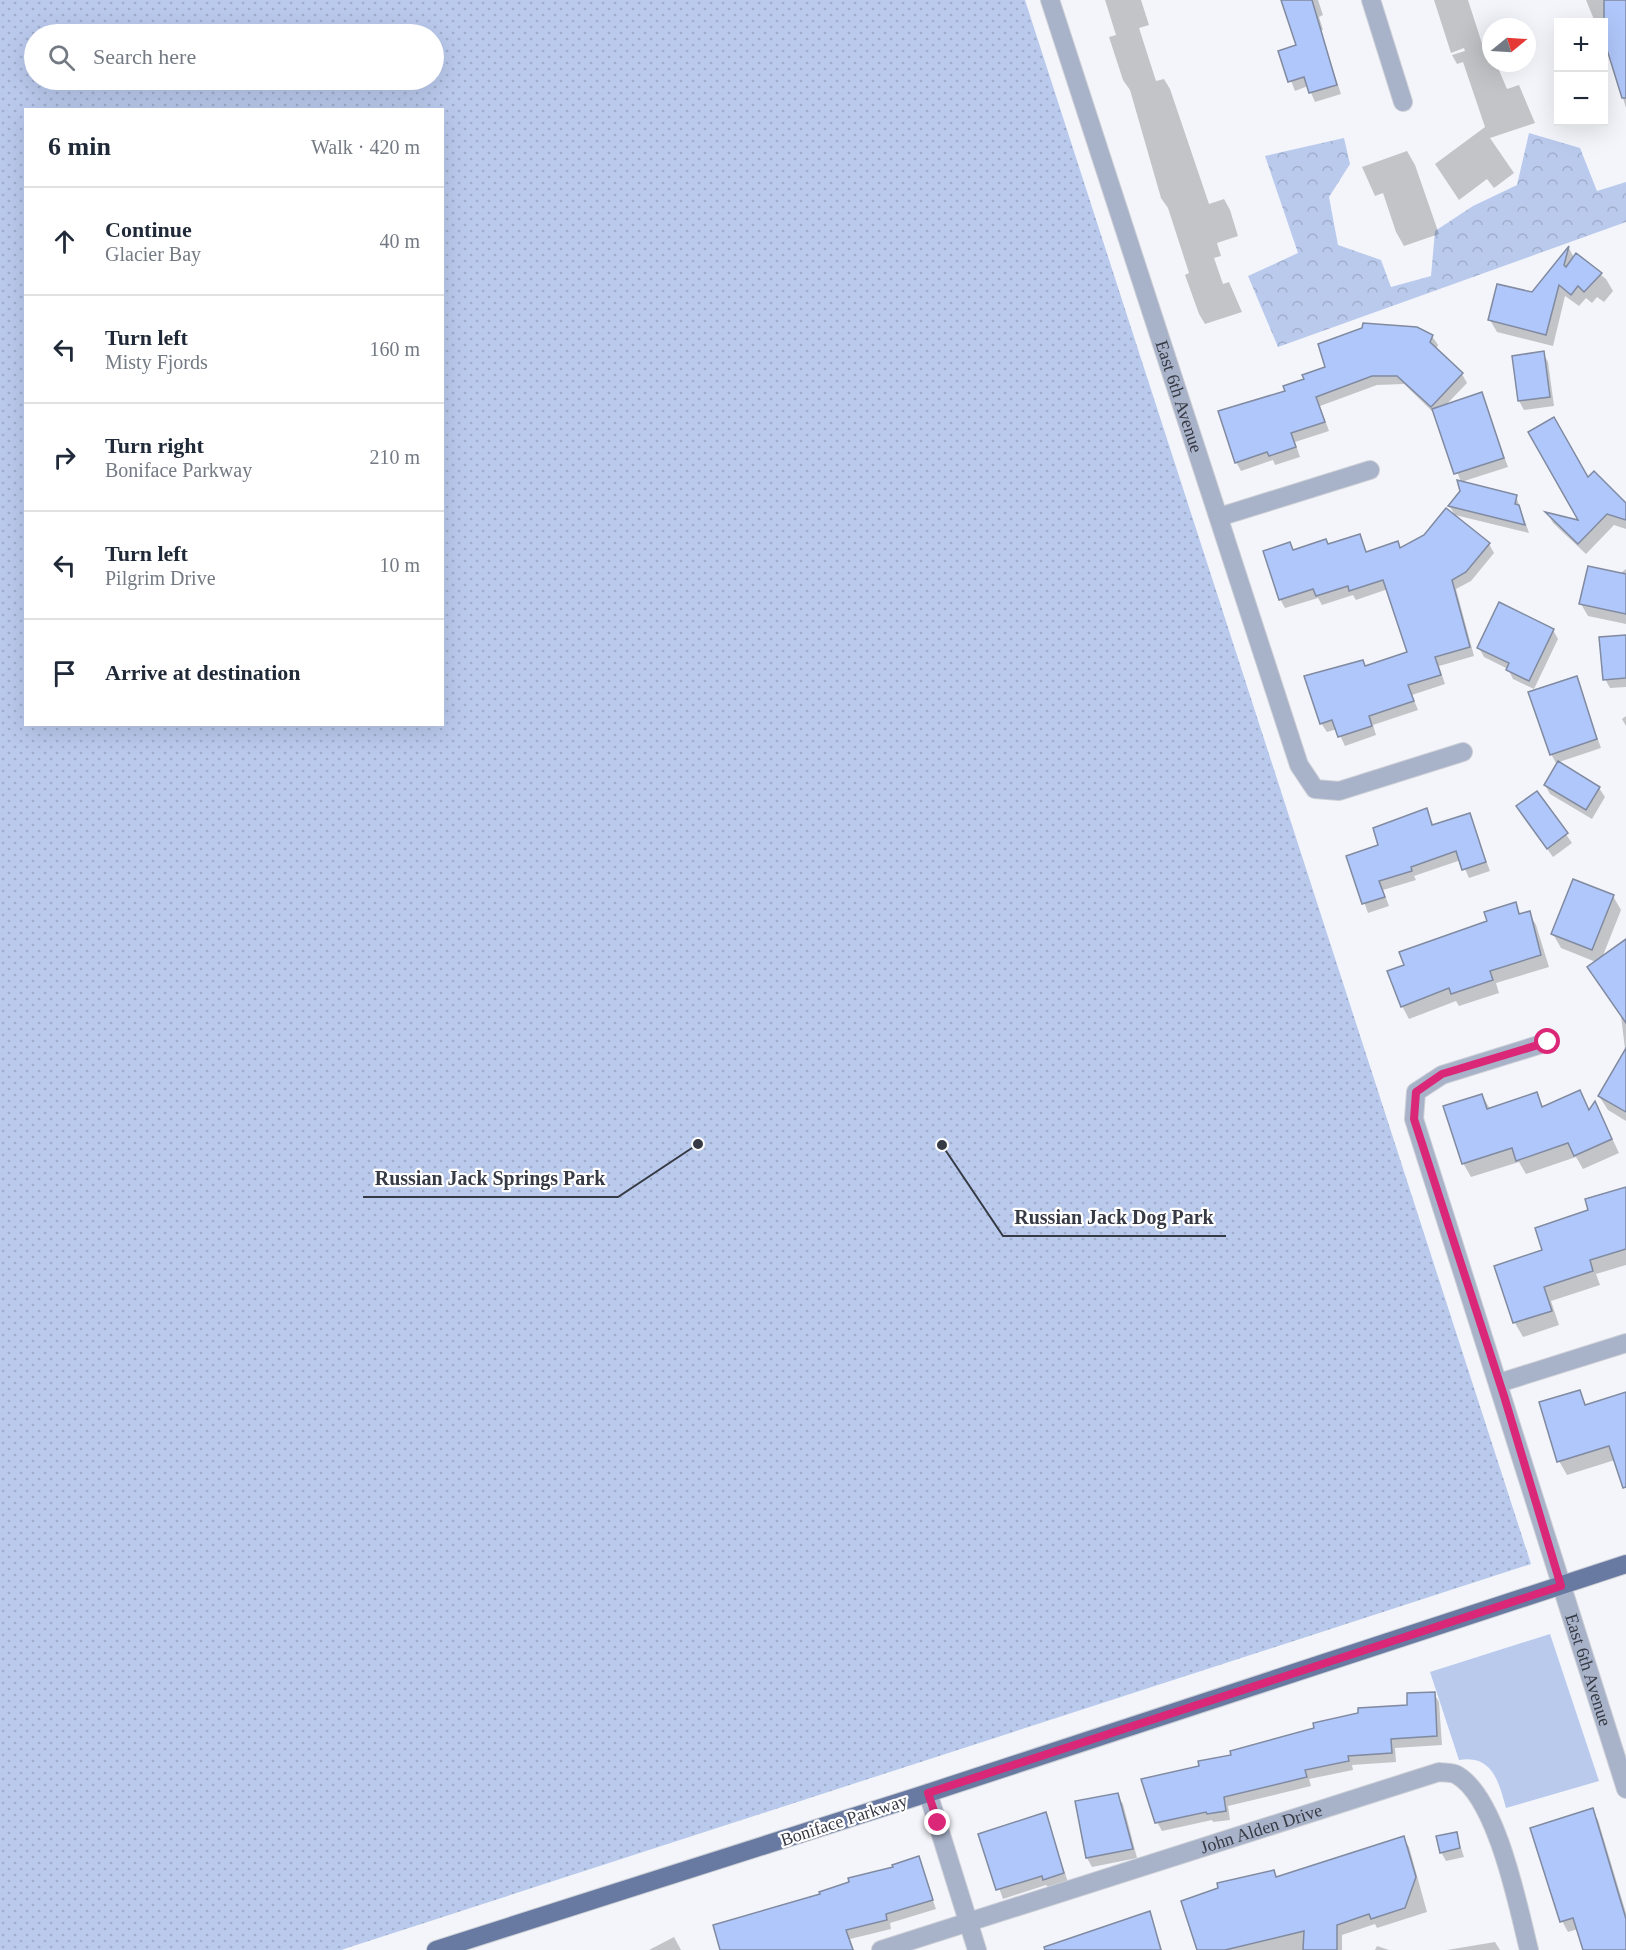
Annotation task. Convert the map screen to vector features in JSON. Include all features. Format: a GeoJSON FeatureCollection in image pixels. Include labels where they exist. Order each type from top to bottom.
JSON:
{"type":"FeatureCollection","features":[{"type":"Feature","properties":{"kind":"main road","name":"Boniface Parkway"},"geometry":{"type":"LineString","coordinates":[[436,1950],[928,1793],[1626,1564]]}},
{"type":"Feature","properties":{"kind":"street","name":"East 6th Avenue"},"geometry":{"type":"LineString","coordinates":[[1050,0],[1299,765],[1315,789],[1339,791],[1463,752]]}},
{"type":"Feature","properties":{"kind":"street"},"geometry":{"type":"LineString","coordinates":[[1371,0],[1403,102]]}},
{"type":"Feature","properties":{"kind":"street"},"geometry":{"type":"LineString","coordinates":[[1219,517],[1370,470]]}},
{"type":"Feature","properties":{"kind":"street","name":"East 6th Avenue"},"geometry":{"type":"LineString","coordinates":[[1548,1042],[1442,1074],[1416,1092],[1414,1119],[1625,1783]]}},
{"type":"Feature","properties":{"kind":"street"},"geometry":{"type":"LineString","coordinates":[[1499,1383],[1626,1343]]}},
{"type":"Feature","properties":{"kind":"street","name":"John Alden Drive"},"geometry":{"type":"LineString","coordinates":[[880,1950],[1439,1772],[1455,1773],[1480,1797],[1511,1879],[1529,1950]]}},
{"type":"Feature","properties":{"kind":"street"},"geometry":{"type":"LineString","coordinates":[[928,1793],[977,1950]]}},
{"type":"Feature","properties":{"kind":"green space"},"geometry":{"type":"Polygon","coordinates":[[[0,0],[1025,0],[1531,1564],[341,1950],[0,1950],[0,0]]]}},
{"type":"Feature","properties":{"kind":"green space"},"geometry":{"type":"Polygon","coordinates":[[[1529,133],[1580,148],[1597,191],[1626,182],[1626,222],[1278,347],[1248,276],[1298,253],[1265,156],[1344,138],[1350,164],[1329,197],[1338,245],[1381,260],[1391,287],[1431,276],[1435,231],[1473,206],[1517,185],[1529,133]]]}},
{"type":"Feature","properties":{"kind":"green space"},"geometry":{"type":"Polygon","coordinates":[[[1550,1634],[1599,1781],[1506,1808],[1493,1772],[1480,1761],[1459,1760],[1430,1672],[1550,1634]]]}},
{"type":"Feature","properties":{"kind":"building"},"geometry":{"type":"Polygon","coordinates":[[[1281,0],[1312,0],[1337,85],[1309,93],[1304,77],[1288,82],[1278,51],[1296,45],[1281,0]]]}},
{"type":"Feature","properties":{"kind":"building"},"geometry":{"type":"Polygon","coordinates":[[[1604,0],[1626,0],[1626,98],[1622,98],[1608,53],[1608,18],[1604,18],[1604,0]]]}},
{"type":"Feature","properties":{"kind":"building"},"geometry":{"type":"Polygon","coordinates":[[[1569,246],[1564,265],[1566,267],[1576,253],[1602,273],[1584,292],[1578,286],[1571,295],[1559,285],[1546,335],[1488,320],[1497,284],[1532,292],[1569,246]]]}},
{"type":"Feature","properties":{"kind":"building"},"geometry":{"type":"Polygon","coordinates":[[[1363,323],[1417,327],[1433,335],[1430,342],[1463,373],[1431,407],[1397,376],[1372,376],[1316,397],[1325,422],[1291,433],[1296,447],[1269,456],[1267,452],[1235,463],[1218,411],[1285,391],[1283,386],[1304,379],[1302,375],[1325,367],[1318,344],[1362,328],[1363,323]]]}},
{"type":"Feature","properties":{"kind":"building"},"geometry":{"type":"Polygon","coordinates":[[[1544,351],[1550,397],[1518,401],[1512,356],[1544,351]]]}},
{"type":"Feature","properties":{"kind":"building"},"geometry":{"type":"Polygon","coordinates":[[[1482,392],[1504,458],[1454,474],[1432,409],[1482,392]]]}},
{"type":"Feature","properties":{"kind":"building"},"geometry":{"type":"Polygon","coordinates":[[[1554,417],[1588,477],[1594,471],[1626,503],[1626,520],[1607,514],[1578,544],[1545,512],[1578,520],[1528,432],[1554,417]]]}},
{"type":"Feature","properties":{"kind":"building"},"geometry":{"type":"Polygon","coordinates":[[[1457,480],[1517,495],[1515,504],[1519,505],[1525,525],[1448,506],[1460,491],[1457,480]]]}},
{"type":"Feature","properties":{"kind":"building"},"geometry":{"type":"Polygon","coordinates":[[[1446,508],[1490,543],[1466,572],[1452,580],[1470,647],[1435,657],[1441,675],[1408,685],[1414,701],[1369,716],[1372,726],[1338,737],[1332,720],[1320,724],[1304,676],[1363,660],[1365,666],[1407,652],[1383,580],[1349,591],[1348,586],[1316,596],[1313,589],[1279,600],[1263,551],[1290,542],[1293,550],[1326,539],[1328,544],[1360,534],[1366,552],[1398,541],[1400,548],[1424,535],[1446,508]]]}},
{"type":"Feature","properties":{"kind":"building"},"geometry":{"type":"Polygon","coordinates":[[[1588,566],[1626,574],[1626,614],[1579,604],[1588,566]]]}},
{"type":"Feature","properties":{"kind":"building"},"geometry":{"type":"Polygon","coordinates":[[[1499,602],[1554,629],[1529,681],[1506,670],[1509,663],[1477,648],[1499,602]]]}},
{"type":"Feature","properties":{"kind":"building"},"geometry":{"type":"Polygon","coordinates":[[[1626,635],[1626,678],[1603,680],[1599,637],[1626,635]]]}},
{"type":"Feature","properties":{"kind":"building"},"geometry":{"type":"Polygon","coordinates":[[[1577,676],[1597,739],[1550,755],[1528,692],[1577,676]]]}},
{"type":"Feature","properties":{"kind":"building"},"geometry":{"type":"Polygon","coordinates":[[[1558,761],[1600,787],[1586,810],[1544,785],[1558,761]]]}},
{"type":"Feature","properties":{"kind":"building"},"geometry":{"type":"Polygon","coordinates":[[[1537,791],[1568,833],[1547,849],[1516,806],[1537,791]]]}},
{"type":"Feature","properties":{"kind":"building"},"geometry":{"type":"Polygon","coordinates":[[[1427,808],[1432,825],[1470,813],[1486,862],[1462,870],[1456,851],[1411,867],[1412,871],[1379,881],[1385,897],[1362,904],[1346,856],[1378,845],[1373,828],[1427,808]]]}},
{"type":"Feature","properties":{"kind":"building"},"geometry":{"type":"Polygon","coordinates":[[[1573,879],[1614,895],[1592,950],[1551,934],[1573,879]]]}},
{"type":"Feature","properties":{"kind":"building"},"geometry":{"type":"Polygon","coordinates":[[[1516,902],[1519,914],[1530,911],[1541,955],[1490,971],[1493,980],[1451,994],[1449,988],[1401,1007],[1387,971],[1404,965],[1399,952],[1487,921],[1484,912],[1516,902]]]}},
{"type":"Feature","properties":{"kind":"building"},"geometry":{"type":"Polygon","coordinates":[[[1626,939],[1626,1023],[1587,967],[1626,939]]]}},
{"type":"Feature","properties":{"kind":"building"},"geometry":{"type":"Polygon","coordinates":[[[1626,1048],[1626,1112],[1598,1096],[1626,1048]]]}},
{"type":"Feature","properties":{"kind":"building"},"geometry":{"type":"Polygon","coordinates":[[[1580,1090],[1589,1110],[1595,1101],[1612,1139],[1574,1156],[1568,1143],[1516,1161],[1512,1148],[1462,1164],[1443,1106],[1482,1094],[1487,1109],[1537,1092],[1542,1107],[1580,1090]]]}},
{"type":"Feature","properties":{"kind":"building"},"geometry":{"type":"Polygon","coordinates":[[[1626,1187],[1626,1249],[1590,1260],[1593,1271],[1544,1287],[1552,1311],[1513,1323],[1494,1266],[1542,1250],[1535,1228],[1588,1210],[1585,1199],[1626,1187]]]}},
{"type":"Feature","properties":{"kind":"building"},"geometry":{"type":"Polygon","coordinates":[[[1580,1390],[1585,1405],[1626,1392],[1626,1487],[1623,1488],[1609,1446],[1557,1462],[1539,1402],[1580,1390]]]}},
{"type":"Feature","properties":{"kind":"building"},"geometry":{"type":"Polygon","coordinates":[[[1435,1692],[1437,1736],[1391,1739],[1392,1753],[1348,1756],[1349,1761],[1305,1770],[1307,1777],[1224,1797],[1226,1811],[1207,1814],[1206,1812],[1155,1823],[1141,1779],[1199,1766],[1198,1761],[1231,1755],[1230,1751],[1314,1728],[1313,1723],[1358,1713],[1358,1708],[1407,1705],[1407,1693],[1435,1692]]]}},
{"type":"Feature","properties":{"kind":"building"},"geometry":{"type":"Polygon","coordinates":[[[1118,1793],[1133,1849],[1086,1858],[1075,1801],[1118,1793]]]}},
{"type":"Feature","properties":{"kind":"building"},"geometry":{"type":"Polygon","coordinates":[[[1593,1808],[1626,1919],[1626,1950],[1583,1950],[1573,1918],[1560,1922],[1530,1828],[1593,1808]]]}},
{"type":"Feature","properties":{"kind":"building"},"geometry":{"type":"Polygon","coordinates":[[[1046,1812],[1064,1873],[1043,1880],[1042,1876],[996,1890],[978,1834],[1046,1812]]]}},
{"type":"Feature","properties":{"kind":"building"},"geometry":{"type":"Polygon","coordinates":[[[1457,1832],[1460,1848],[1440,1853],[1436,1836],[1457,1832]]]}},
{"type":"Feature","properties":{"kind":"building"},"geometry":{"type":"Polygon","coordinates":[[[1404,1836],[1416,1877],[1405,1908],[1371,1919],[1369,1914],[1337,1925],[1337,1950],[1303,1950],[1304,1931],[1225,1950],[1197,1950],[1181,1901],[1218,1888],[1217,1883],[1274,1870],[1276,1877],[1404,1836]]]}},
{"type":"Feature","properties":{"kind":"building"},"geometry":{"type":"Polygon","coordinates":[[[919,1856],[933,1900],[886,1914],[887,1920],[846,1930],[853,1950],[720,1950],[713,1925],[820,1894],[819,1892],[849,1882],[848,1878],[893,1867],[892,1865],[919,1856]]]}},
{"type":"Feature","properties":{"kind":"building"},"geometry":{"type":"Polygon","coordinates":[[[1150,1911],[1161,1950],[1045,1950],[1044,1947],[1150,1911]]]}},
{"type":"Feature","properties":{"kind":"place","name":"Russian Jack Springs Park"},"geometry":{"type":"Point","coordinates":[698,1144]}},
{"type":"Feature","properties":{"kind":"place","name":"Russian Jack Dog Park"},"geometry":{"type":"Point","coordinates":[942,1145]}},
{"type":"Feature","properties":{"kind":"route"},"geometry":{"type":"LineString","coordinates":[[938,1823],[928,1793],[1561,1586],[1504,1396],[1414,1119],[1416,1092],[1442,1074],[1548,1042]]}}]}
